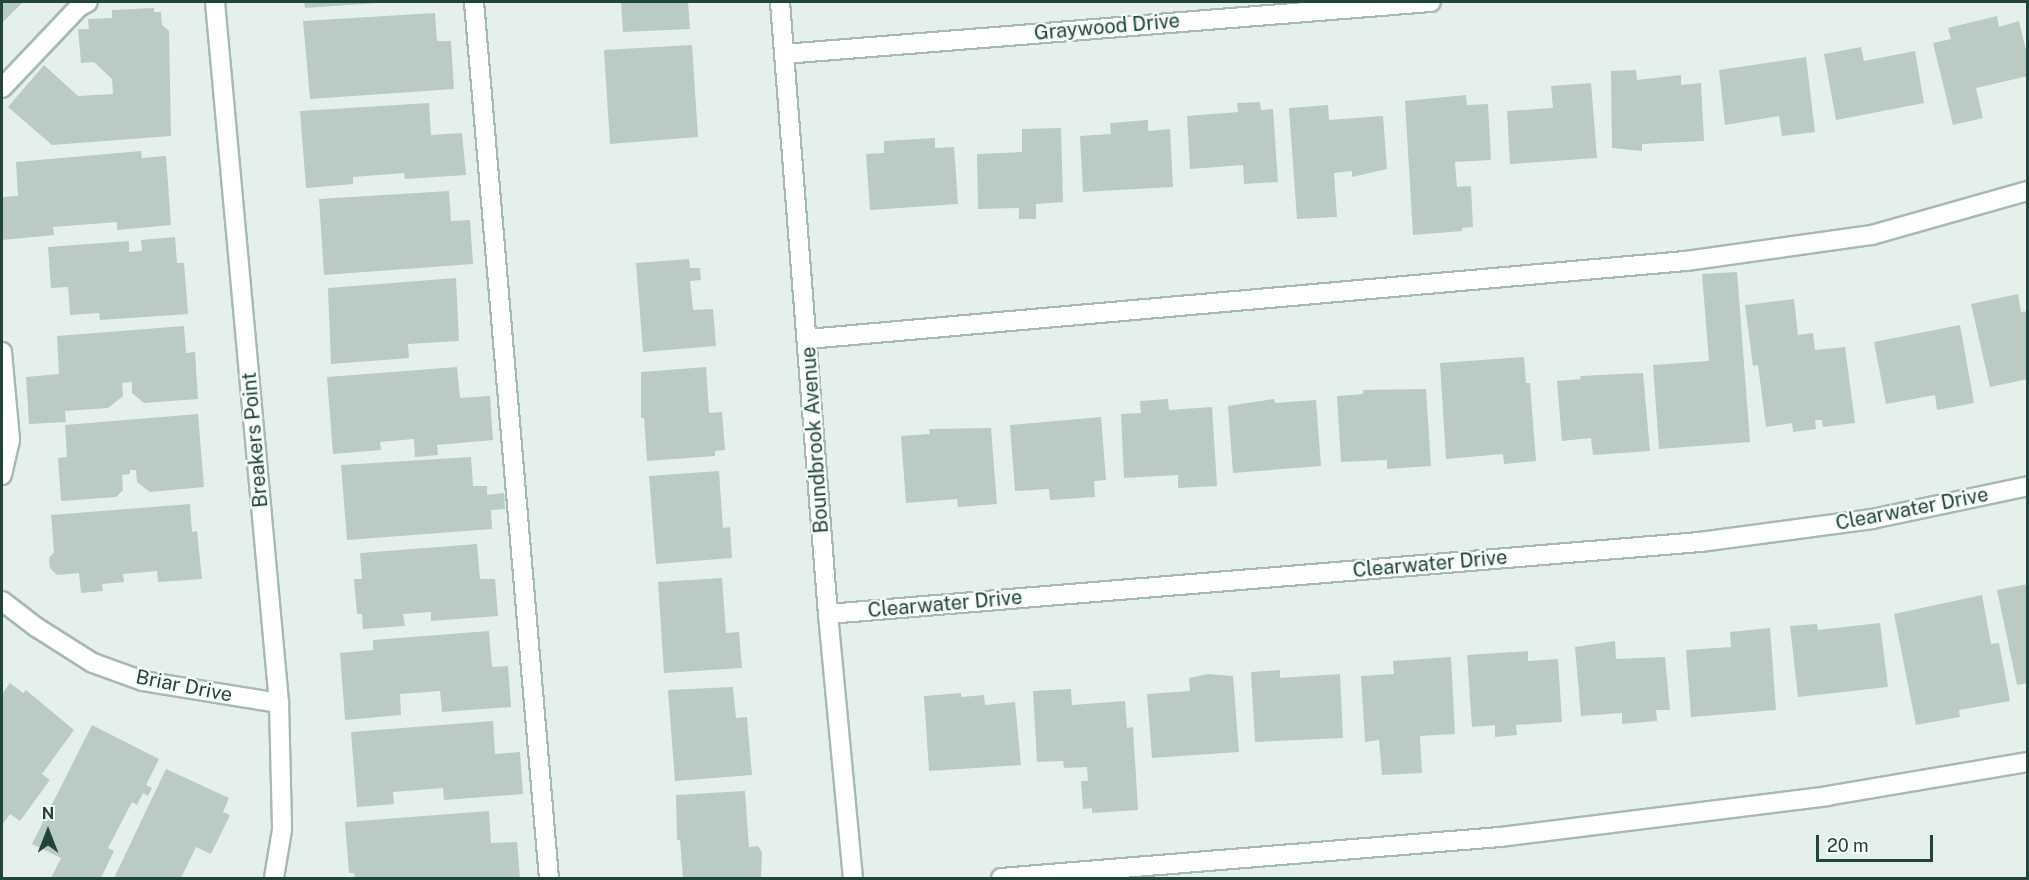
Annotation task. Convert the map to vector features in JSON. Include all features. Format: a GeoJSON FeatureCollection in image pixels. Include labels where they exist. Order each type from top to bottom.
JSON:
{"type":"FeatureCollection","features":[{"type":"Feature","properties":{"kind":"street"},"geometry":{"type":"LineString","coordinates":[[2,88],[79,7],[88,2]]}},
{"type":"Feature","properties":{"kind":"street","name":"Breakers Point"},"geometry":{"type":"LineString","coordinates":[[214,2],[279,703],[282,830],[274,879]]}},
{"type":"Feature","properties":{"kind":"street"},"geometry":{"type":"LineString","coordinates":[[474,2],[549,879]]}},
{"type":"Feature","properties":{"kind":"street","name":"Boundbrook Avenue"},"geometry":{"type":"LineString","coordinates":[[780,2],[828,614],[853,879]]}},
{"type":"Feature","properties":{"kind":"street","name":"Graywood Drive"},"geometry":{"type":"LineString","coordinates":[[784,54],[1431,2]]}},
{"type":"Feature","properties":{"kind":"street"},"geometry":{"type":"LineString","coordinates":[[808,339],[1686,261],[1872,235],[2028,190]]}},
{"type":"Feature","properties":{"kind":"street"},"geometry":{"type":"LineString","coordinates":[[2,352],[10,440],[2,475]]}},
{"type":"Feature","properties":{"kind":"street","name":"Clearwater Drive"},"geometry":{"type":"LineString","coordinates":[[828,614],[1700,542],[1872,519],[2028,486]]}},
{"type":"Feature","properties":{"kind":"street","name":"Briar Drive"},"geometry":{"type":"LineString","coordinates":[[2,601],[36,627],[93,663],[143,681],[279,703]]}},
{"type":"Feature","properties":{"kind":"street"},"geometry":{"type":"LineString","coordinates":[[1001,879],[1500,837],[1827,796],[2028,762]]}},
{"type":"Feature","properties":{"kind":"building"},"geometry":{"type":"Polygon","coordinates":[[[2,2],[23,2],[2,23],[2,2]]]}},
{"type":"Feature","properties":{"kind":"building"},"geometry":{"type":"Polygon","coordinates":[[[304,2],[377,2],[377,3],[305,8],[304,2]]]}},
{"type":"Feature","properties":{"kind":"building"},"geometry":{"type":"Polygon","coordinates":[[[621,2],[688,2],[690,29],[623,32],[621,2]]]}},
{"type":"Feature","properties":{"kind":"building"},"geometry":{"type":"Polygon","coordinates":[[[154,8],[154,12],[161,12],[162,25],[169,31],[171,136],[52,145],[8,107],[44,65],[78,96],[113,94],[112,79],[94,62],[81,63],[78,29],[89,29],[88,19],[112,18],[112,10],[154,8]]]}},
{"type":"Feature","properties":{"kind":"building"},"geometry":{"type":"Polygon","coordinates":[[[435,13],[437,41],[451,41],[454,89],[310,99],[303,21],[435,13]]]}},
{"type":"Feature","properties":{"kind":"building"},"geometry":{"type":"Polygon","coordinates":[[[1997,16],[1999,27],[2019,21],[2028,59],[2028,76],[1976,88],[1983,118],[1953,125],[1933,43],[1951,39],[1948,28],[1997,16]]]}},
{"type":"Feature","properties":{"kind":"building"},"geometry":{"type":"Polygon","coordinates":[[[692,45],[698,137],[610,144],[604,50],[692,45]]]}},
{"type":"Feature","properties":{"kind":"building"},"geometry":{"type":"Polygon","coordinates":[[[1861,47],[1864,61],[1915,51],[1924,103],[1836,120],[1824,54],[1861,47]]]}},
{"type":"Feature","properties":{"kind":"building"},"geometry":{"type":"Polygon","coordinates":[[[1806,57],[1815,132],[1782,136],[1779,116],[1725,125],[1719,70],[1806,57]]]}},
{"type":"Feature","properties":{"kind":"building"},"geometry":{"type":"Polygon","coordinates":[[[1636,70],[1637,80],[1681,75],[1681,85],[1701,83],[1704,141],[1642,144],[1642,151],[1612,148],[1611,71],[1636,70]]]}},
{"type":"Feature","properties":{"kind":"building"},"geometry":{"type":"Polygon","coordinates":[[[1591,83],[1597,158],[1510,164],[1507,111],[1553,108],[1551,86],[1591,83]]]}},
{"type":"Feature","properties":{"kind":"building"},"geometry":{"type":"Polygon","coordinates":[[[1466,95],[1467,105],[1488,104],[1491,160],[1455,162],[1457,187],[1471,186],[1473,227],[1462,228],[1462,231],[1413,235],[1405,101],[1466,95]]]}},
{"type":"Feature","properties":{"kind":"building"},"geometry":{"type":"Polygon","coordinates":[[[1260,102],[1261,110],[1273,109],[1278,182],[1244,184],[1243,165],[1190,169],[1187,116],[1238,112],[1237,103],[1260,102]]]}},
{"type":"Feature","properties":{"kind":"building"},"geometry":{"type":"Polygon","coordinates":[[[429,103],[431,135],[462,133],[466,175],[405,179],[404,173],[353,177],[353,184],[306,188],[300,111],[429,103]]]}},
{"type":"Feature","properties":{"kind":"building"},"geometry":{"type":"Polygon","coordinates":[[[1328,105],[1329,120],[1383,116],[1387,169],[1352,177],[1352,171],[1334,173],[1337,217],[1297,219],[1289,108],[1328,105]]]}},
{"type":"Feature","properties":{"kind":"building"},"geometry":{"type":"Polygon","coordinates":[[[1148,120],[1148,131],[1170,129],[1173,187],[1083,192],[1080,136],[1111,134],[1110,123],[1148,120]]]}},
{"type":"Feature","properties":{"kind":"building"},"geometry":{"type":"Polygon","coordinates":[[[1061,128],[1063,202],[1036,204],[1036,219],[1019,219],[1019,208],[978,209],[977,154],[1022,152],[1022,129],[1061,128]]]}},
{"type":"Feature","properties":{"kind":"building"},"geometry":{"type":"Polygon","coordinates":[[[935,138],[935,148],[954,147],[958,204],[870,210],[866,154],[884,153],[884,141],[935,138]]]}},
{"type":"Feature","properties":{"kind":"building"},"geometry":{"type":"Polygon","coordinates":[[[141,151],[142,158],[166,156],[171,225],[117,230],[117,222],[53,227],[54,235],[2,240],[2,197],[18,196],[16,162],[141,151]]]}},
{"type":"Feature","properties":{"kind":"building"},"geometry":{"type":"Polygon","coordinates":[[[449,191],[451,221],[470,220],[473,264],[324,275],[319,199],[449,191]]]}},
{"type":"Feature","properties":{"kind":"building"},"geometry":{"type":"Polygon","coordinates":[[[175,237],[177,263],[184,263],[188,314],[100,320],[99,313],[70,315],[68,287],[51,288],[48,247],[129,241],[129,252],[142,251],[141,240],[175,237]]]}},
{"type":"Feature","properties":{"kind":"building"},"geometry":{"type":"Polygon","coordinates":[[[689,259],[690,268],[700,268],[701,280],[690,281],[693,310],[713,309],[716,346],[643,352],[636,263],[689,259]]]}},
{"type":"Feature","properties":{"kind":"building"},"geometry":{"type":"Polygon","coordinates":[[[1737,272],[1750,442],[1659,449],[1653,365],[1709,361],[1702,274],[1737,272]]]}},
{"type":"Feature","properties":{"kind":"building"},"geometry":{"type":"Polygon","coordinates":[[[456,278],[459,341],[408,344],[409,358],[331,364],[328,288],[456,278]]]}},
{"type":"Feature","properties":{"kind":"building"},"geometry":{"type":"Polygon","coordinates":[[[2018,294],[2021,312],[2028,311],[2028,379],[1990,387],[1971,304],[2018,294]]]}},
{"type":"Feature","properties":{"kind":"building"},"geometry":{"type":"Polygon","coordinates":[[[1794,299],[1798,335],[1813,333],[1815,350],[1845,347],[1855,423],[1823,427],[1822,420],[1815,420],[1816,429],[1793,432],[1792,423],[1766,427],[1758,365],[1753,366],[1745,305],[1794,299]]]}},
{"type":"Feature","properties":{"kind":"building"},"geometry":{"type":"Polygon","coordinates":[[[1960,325],[1974,403],[1937,410],[1935,395],[1886,404],[1874,342],[1960,325]]]}},
{"type":"Feature","properties":{"kind":"building"},"geometry":{"type":"Polygon","coordinates":[[[184,326],[186,353],[195,352],[198,399],[144,403],[132,393],[132,382],[122,383],[123,396],[108,408],[65,411],[66,422],[29,424],[26,377],[59,374],[57,336],[184,326]]]}},
{"type":"Feature","properties":{"kind":"building"},"geometry":{"type":"Polygon","coordinates":[[[1524,357],[1526,383],[1530,383],[1536,461],[1504,464],[1503,454],[1446,459],[1440,363],[1524,357]]]}},
{"type":"Feature","properties":{"kind":"building"},"geometry":{"type":"Polygon","coordinates":[[[457,367],[460,398],[490,396],[493,440],[437,445],[438,455],[415,457],[414,439],[380,442],[381,450],[333,454],[327,377],[457,367]]]}},
{"type":"Feature","properties":{"kind":"building"},"geometry":{"type":"Polygon","coordinates":[[[706,367],[709,413],[722,412],[725,450],[715,451],[715,456],[647,461],[644,418],[641,418],[641,372],[706,367]]]}},
{"type":"Feature","properties":{"kind":"building"},"geometry":{"type":"Polygon","coordinates":[[[1643,373],[1650,451],[1593,455],[1591,438],[1562,441],[1557,381],[1581,379],[1580,376],[1643,373]]]}},
{"type":"Feature","properties":{"kind":"building"},"geometry":{"type":"Polygon","coordinates":[[[1426,389],[1431,466],[1387,469],[1387,460],[1341,462],[1337,396],[1363,394],[1363,390],[1426,389]]]}},
{"type":"Feature","properties":{"kind":"building"},"geometry":{"type":"Polygon","coordinates":[[[1168,399],[1169,410],[1212,407],[1217,486],[1178,488],[1178,475],[1124,478],[1121,414],[1141,413],[1140,401],[1168,399]]]}},
{"type":"Feature","properties":{"kind":"building"},"geometry":{"type":"Polygon","coordinates":[[[1274,399],[1275,403],[1316,400],[1321,466],[1233,473],[1228,406],[1274,399]]]}},
{"type":"Feature","properties":{"kind":"building"},"geometry":{"type":"Polygon","coordinates":[[[198,414],[204,487],[150,492],[137,482],[136,470],[130,470],[130,474],[122,475],[123,490],[116,497],[61,501],[58,458],[67,457],[65,425],[198,414]]]}},
{"type":"Feature","properties":{"kind":"building"},"geometry":{"type":"Polygon","coordinates":[[[1101,417],[1106,480],[1094,481],[1095,497],[1050,500],[1049,489],[1015,491],[1010,425],[1101,417]]]}},
{"type":"Feature","properties":{"kind":"building"},"geometry":{"type":"Polygon","coordinates":[[[991,428],[997,504],[958,507],[957,499],[906,503],[901,436],[930,434],[929,429],[991,428]]]}},
{"type":"Feature","properties":{"kind":"building"},"geometry":{"type":"Polygon","coordinates":[[[471,457],[473,486],[487,486],[487,495],[504,493],[505,509],[491,510],[492,529],[347,540],[341,465],[471,457]]]}},
{"type":"Feature","properties":{"kind":"building"},"geometry":{"type":"Polygon","coordinates":[[[719,471],[723,528],[730,527],[732,558],[656,564],[649,476],[719,471]]]}},
{"type":"Feature","properties":{"kind":"building"},"geometry":{"type":"Polygon","coordinates":[[[190,504],[192,532],[197,531],[202,579],[158,582],[157,571],[123,574],[124,582],[102,584],[103,591],[81,593],[79,573],[57,575],[50,568],[49,558],[54,552],[51,515],[190,504]]]}},
{"type":"Feature","properties":{"kind":"building"},"geometry":{"type":"Polygon","coordinates":[[[477,544],[480,579],[495,579],[498,616],[431,621],[431,612],[403,614],[405,626],[363,629],[362,614],[357,614],[354,579],[362,579],[360,553],[477,544]]]}},
{"type":"Feature","properties":{"kind":"building"},"geometry":{"type":"Polygon","coordinates":[[[722,578],[726,633],[739,632],[742,668],[664,673],[658,582],[722,578]]]}},
{"type":"Feature","properties":{"kind":"building"},"geometry":{"type":"Polygon","coordinates":[[[2028,584],[2028,683],[2017,685],[1997,590],[2028,584]]]}},
{"type":"Feature","properties":{"kind":"building"},"geometry":{"type":"Polygon","coordinates":[[[1982,595],[1991,644],[1999,643],[2010,701],[1959,710],[1960,717],[1916,725],[1894,614],[1982,595]]]}},
{"type":"Feature","properties":{"kind":"building"},"geometry":{"type":"Polygon","coordinates":[[[1880,623],[1888,687],[1798,697],[1790,626],[1817,624],[1818,630],[1880,623]]]}},
{"type":"Feature","properties":{"kind":"building"},"geometry":{"type":"Polygon","coordinates":[[[1770,628],[1776,710],[1691,717],[1686,650],[1731,647],[1730,632],[1770,628]]]}},
{"type":"Feature","properties":{"kind":"building"},"geometry":{"type":"Polygon","coordinates":[[[489,631],[492,667],[508,666],[511,707],[442,712],[440,691],[400,694],[401,715],[345,720],[340,653],[373,650],[373,640],[489,631]]]}},
{"type":"Feature","properties":{"kind":"building"},"geometry":{"type":"Polygon","coordinates":[[[1615,641],[1616,659],[1665,657],[1670,710],[1656,710],[1657,721],[1622,724],[1622,713],[1581,716],[1575,647],[1615,641]]]}},
{"type":"Feature","properties":{"kind":"building"},"geometry":{"type":"Polygon","coordinates":[[[1528,651],[1528,661],[1558,659],[1562,722],[1516,725],[1517,735],[1495,737],[1495,725],[1472,727],[1467,655],[1528,651]]]}},
{"type":"Feature","properties":{"kind":"building"},"geometry":{"type":"Polygon","coordinates":[[[1451,657],[1455,734],[1420,736],[1422,773],[1382,775],[1379,740],[1365,742],[1361,676],[1394,674],[1393,661],[1451,657]]]}},
{"type":"Feature","properties":{"kind":"building"},"geometry":{"type":"Polygon","coordinates":[[[1280,670],[1280,678],[1340,674],[1343,738],[1255,742],[1251,672],[1280,670]]]}},
{"type":"Feature","properties":{"kind":"building"},"geometry":{"type":"Polygon","coordinates":[[[1208,674],[1233,676],[1239,752],[1152,758],[1147,694],[1190,691],[1189,678],[1208,674]]]}},
{"type":"Feature","properties":{"kind":"building"},"geometry":{"type":"Polygon","coordinates":[[[10,683],[23,693],[26,690],[74,730],[42,774],[50,780],[20,821],[10,814],[2,825],[2,694],[10,683]]]}},
{"type":"Feature","properties":{"kind":"building"},"geometry":{"type":"Polygon","coordinates":[[[733,687],[736,718],[747,717],[752,775],[675,781],[668,690],[733,687]]]}},
{"type":"Feature","properties":{"kind":"building"},"geometry":{"type":"Polygon","coordinates":[[[1071,689],[1072,705],[1125,701],[1127,728],[1133,727],[1138,810],[1092,813],[1092,808],[1083,809],[1081,781],[1088,781],[1087,767],[1064,768],[1063,761],[1037,762],[1033,691],[1071,689]]]}},
{"type":"Feature","properties":{"kind":"building"},"geometry":{"type":"Polygon","coordinates":[[[961,693],[961,697],[984,695],[985,705],[1015,702],[1021,765],[929,771],[924,696],[961,693]]]}},
{"type":"Feature","properties":{"kind":"building"},"geometry":{"type":"Polygon","coordinates":[[[493,721],[495,754],[520,752],[523,794],[444,800],[443,788],[393,792],[394,804],[357,807],[351,732],[493,721]]]}},
{"type":"Feature","properties":{"kind":"building"},"geometry":{"type":"Polygon","coordinates":[[[92,725],[159,759],[146,785],[152,788],[148,796],[143,793],[137,805],[132,802],[108,848],[114,851],[101,878],[51,878],[61,858],[32,844],[92,725]]]}},
{"type":"Feature","properties":{"kind":"building"},"geometry":{"type":"Polygon","coordinates":[[[166,769],[229,798],[223,812],[230,815],[211,854],[196,847],[181,878],[114,878],[166,769]]]}},
{"type":"Feature","properties":{"kind":"building"},"geometry":{"type":"Polygon","coordinates":[[[745,791],[749,847],[758,846],[762,852],[761,878],[683,878],[680,840],[677,840],[676,795],[745,791]]]}},
{"type":"Feature","properties":{"kind":"building"},"geometry":{"type":"Polygon","coordinates":[[[489,811],[491,843],[517,842],[520,878],[355,878],[354,873],[349,873],[345,822],[489,811]]]}}]}
